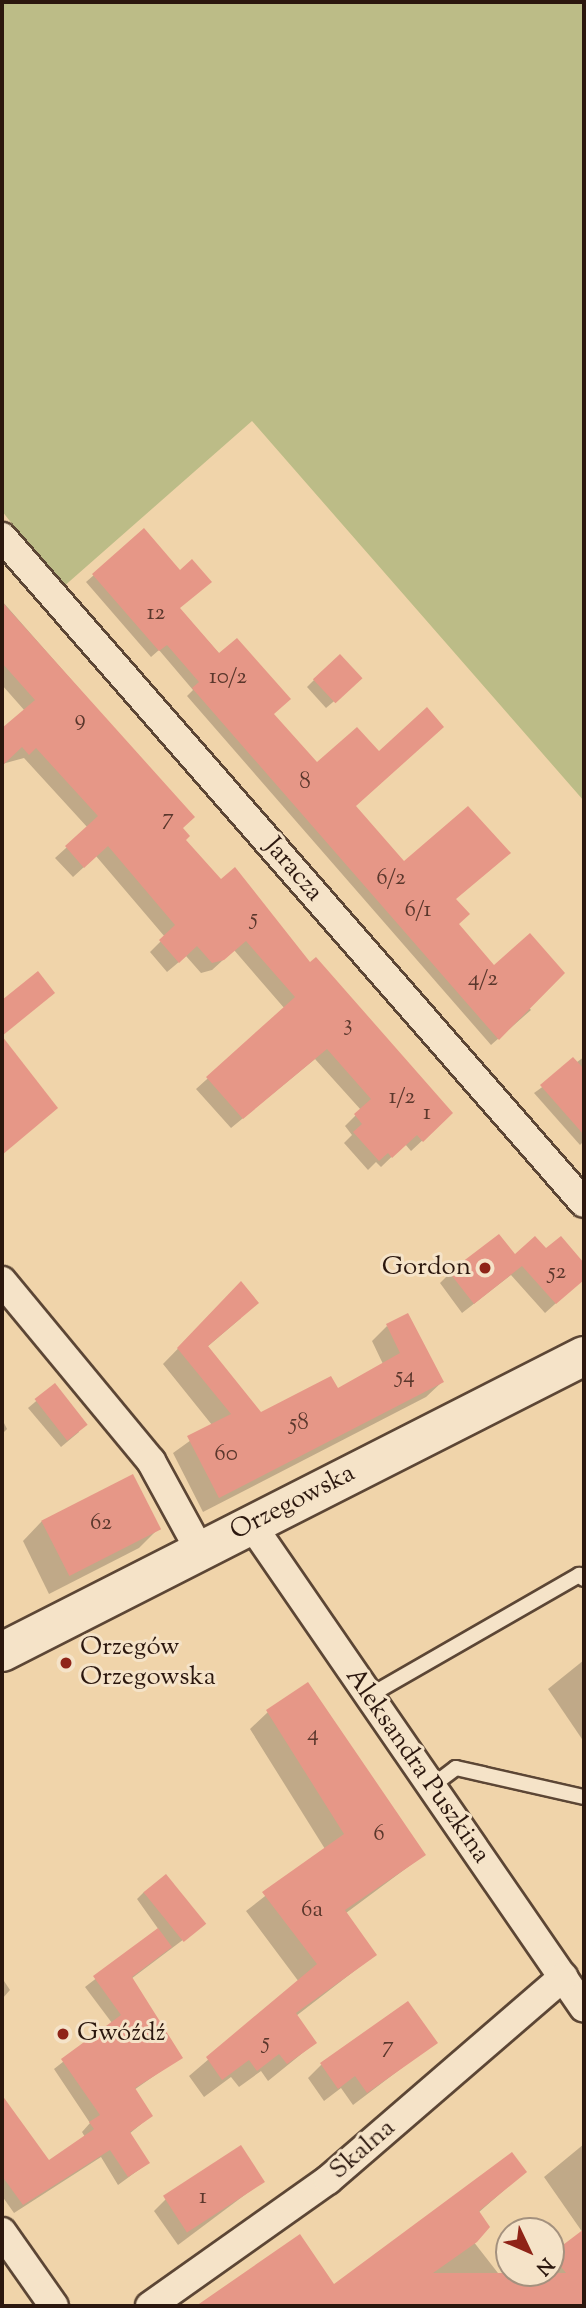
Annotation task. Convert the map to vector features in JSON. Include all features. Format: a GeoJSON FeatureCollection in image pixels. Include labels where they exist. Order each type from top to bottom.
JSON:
{"type":"FeatureCollection","features":[{"type":"Feature","properties":{"kind":"street","name":"Jaracza"},"geometry":{"type":"LineString","coordinates":[[2,537],[584,1203]]}},
{"type":"Feature","properties":{"kind":"street"},"geometry":{"type":"LineString","coordinates":[[2,1280],[151,1461],[200,1551]]}},
{"type":"Feature","properties":{"kind":"street","name":"Orzegowska"},"geometry":{"type":"LineString","coordinates":[[2,1652],[584,1356]]}},
{"type":"Feature","properties":{"kind":"street","name":"Aleksandra Puszkina"},"geometry":{"type":"LineString","coordinates":[[251,1524],[367,1697],[432,1786],[584,2008]]}},
{"type":"Feature","properties":{"kind":"street","name":"Skalna"},"geometry":{"type":"LineString","coordinates":[[150,2306],[328,2180],[563,1977]]}},
{"type":"Feature","properties":{"kind":"street"},"geometry":{"type":"LineString","coordinates":[[2,2232],[54,2306]]}},
{"type":"Feature","properties":{"kind":"lane"},"geometry":{"type":"LineString","coordinates":[[367,1697],[579,1575],[584,1579]]}},
{"type":"Feature","properties":{"kind":"lane"},"geometry":{"type":"LineString","coordinates":[[432,1786],[456,1769],[584,1797]]}},
{"type":"Feature","properties":{"kind":"green space"},"geometry":{"type":"Polygon","coordinates":[[[2,2],[584,2],[584,801],[252,421],[62,588],[2,511],[2,2]]]}},
{"type":"Feature","properties":{"kind":"building"},"geometry":{"type":"Polygon","coordinates":[[[144,528],[180,570],[192,559],[212,582],[180,608],[219,653],[237,638],[291,699],[274,714],[317,762],[357,727],[379,751],[427,707],[444,727],[356,806],[404,861],[468,806],[511,853],[456,899],[470,914],[459,924],[494,965],[530,933],[565,973],[499,1040],[192,688],[199,682],[167,645],[159,651],[92,574],[144,528]]]}},
{"type":"Feature","properties":{"kind":"building"},"geometry":{"type":"Polygon","coordinates":[[[2,602],[195,817],[183,828],[190,836],[186,840],[221,879],[235,867],[310,962],[316,957],[453,1113],[423,1142],[417,1135],[392,1158],[388,1153],[379,1161],[353,1132],[362,1124],[354,1114],[371,1099],[327,1049],[243,1119],[206,1077],[295,997],[246,941],[224,960],[212,963],[197,946],[179,963],[159,940],[175,925],[108,846],[84,868],[65,846],[98,816],[36,748],[29,755],[22,747],[2,766],[2,728],[35,700],[2,663],[2,602]]]}},
{"type":"Feature","properties":{"kind":"building"},"geometry":{"type":"Polygon","coordinates":[[[340,654],[363,678],[335,703],[313,679],[340,654]]]}},
{"type":"Feature","properties":{"kind":"building"},"geometry":{"type":"Polygon","coordinates":[[[38,971],[55,993],[2,1036],[2,1000],[38,971]]]}},
{"type":"Feature","properties":{"kind":"building"},"geometry":{"type":"Polygon","coordinates":[[[2,1036],[58,1108],[2,1155],[2,1036]]]}},
{"type":"Feature","properties":{"kind":"building"},"geometry":{"type":"Polygon","coordinates":[[[573,1057],[584,1069],[584,1135],[540,1085],[573,1057]]]}},
{"type":"Feature","properties":{"kind":"building"},"geometry":{"type":"Polygon","coordinates":[[[499,1234],[515,1254],[535,1236],[546,1248],[561,1236],[584,1263],[584,1280],[556,1304],[522,1266],[474,1304],[449,1272],[499,1234]]]}},
{"type":"Feature","properties":{"kind":"building"},"geometry":{"type":"Polygon","coordinates":[[[241,1281],[259,1303],[208,1346],[261,1412],[331,1376],[338,1388],[400,1353],[386,1324],[408,1313],[444,1382],[219,1498],[187,1436],[231,1414],[177,1348],[241,1281]]]}},
{"type":"Feature","properties":{"kind":"building"},"geometry":{"type":"Polygon","coordinates":[[[55,1383],[88,1425],[67,1441],[35,1399],[55,1383]]]}},
{"type":"Feature","properties":{"kind":"building"},"geometry":{"type":"Polygon","coordinates":[[[133,1474],[161,1529],[69,1576],[41,1521],[133,1474]]]}},
{"type":"Feature","properties":{"kind":"building"},"geometry":{"type":"Polygon","coordinates":[[[308,1682],[426,1855],[345,1910],[377,1955],[296,2013],[317,2043],[287,2064],[279,2054],[257,2071],[249,2060],[222,2080],[206,2057],[317,1964],[262,1892],[344,1834],[266,1710],[308,1682]]]}},
{"type":"Feature","properties":{"kind":"building"},"geometry":{"type":"Polygon","coordinates":[[[166,1874],[206,1924],[184,1942],[143,1892],[166,1874]]]}},
{"type":"Feature","properties":{"kind":"building"},"geometry":{"type":"Polygon","coordinates":[[[158,1928],[172,1947],[132,1977],[183,2058],[135,2088],[153,2116],[130,2132],[150,2163],[128,2177],[110,2150],[23,2205],[2,2176],[2,2095],[49,2160],[94,2129],[89,2122],[100,2115],[61,2059],[121,2015],[93,1976],[158,1928]]]}},
{"type":"Feature","properties":{"kind":"building"},"geometry":{"type":"Polygon","coordinates":[[[408,2001],[438,2043],[367,2093],[355,2076],[338,2089],[320,2063],[408,2001]]]}},
{"type":"Feature","properties":{"kind":"building"},"geometry":{"type":"Polygon","coordinates":[[[241,2145],[265,2182],[187,2233],[163,2196],[241,2145]]]}},
{"type":"Feature","properties":{"kind":"building"},"geometry":{"type":"Polygon","coordinates":[[[512,2152],[527,2172],[479,2211],[490,2227],[477,2242],[433,2273],[495,2273],[495,2287],[565,2287],[565,2243],[584,2229],[584,2306],[196,2306],[300,2234],[334,2284],[512,2152]]]}},
{"type":"Feature","properties":{"kind":"place","name":"Gordon"},"geometry":{"type":"Point","coordinates":[485,1268]}},
{"type":"Feature","properties":{"kind":"place","name":"Orzegów Orzegowska"},"geometry":{"type":"Point","coordinates":[66,1663]}},
{"type":"Feature","properties":{"kind":"place","name":"Gwóźdź"},"geometry":{"type":"Point","coordinates":[63,2034]}}]}
